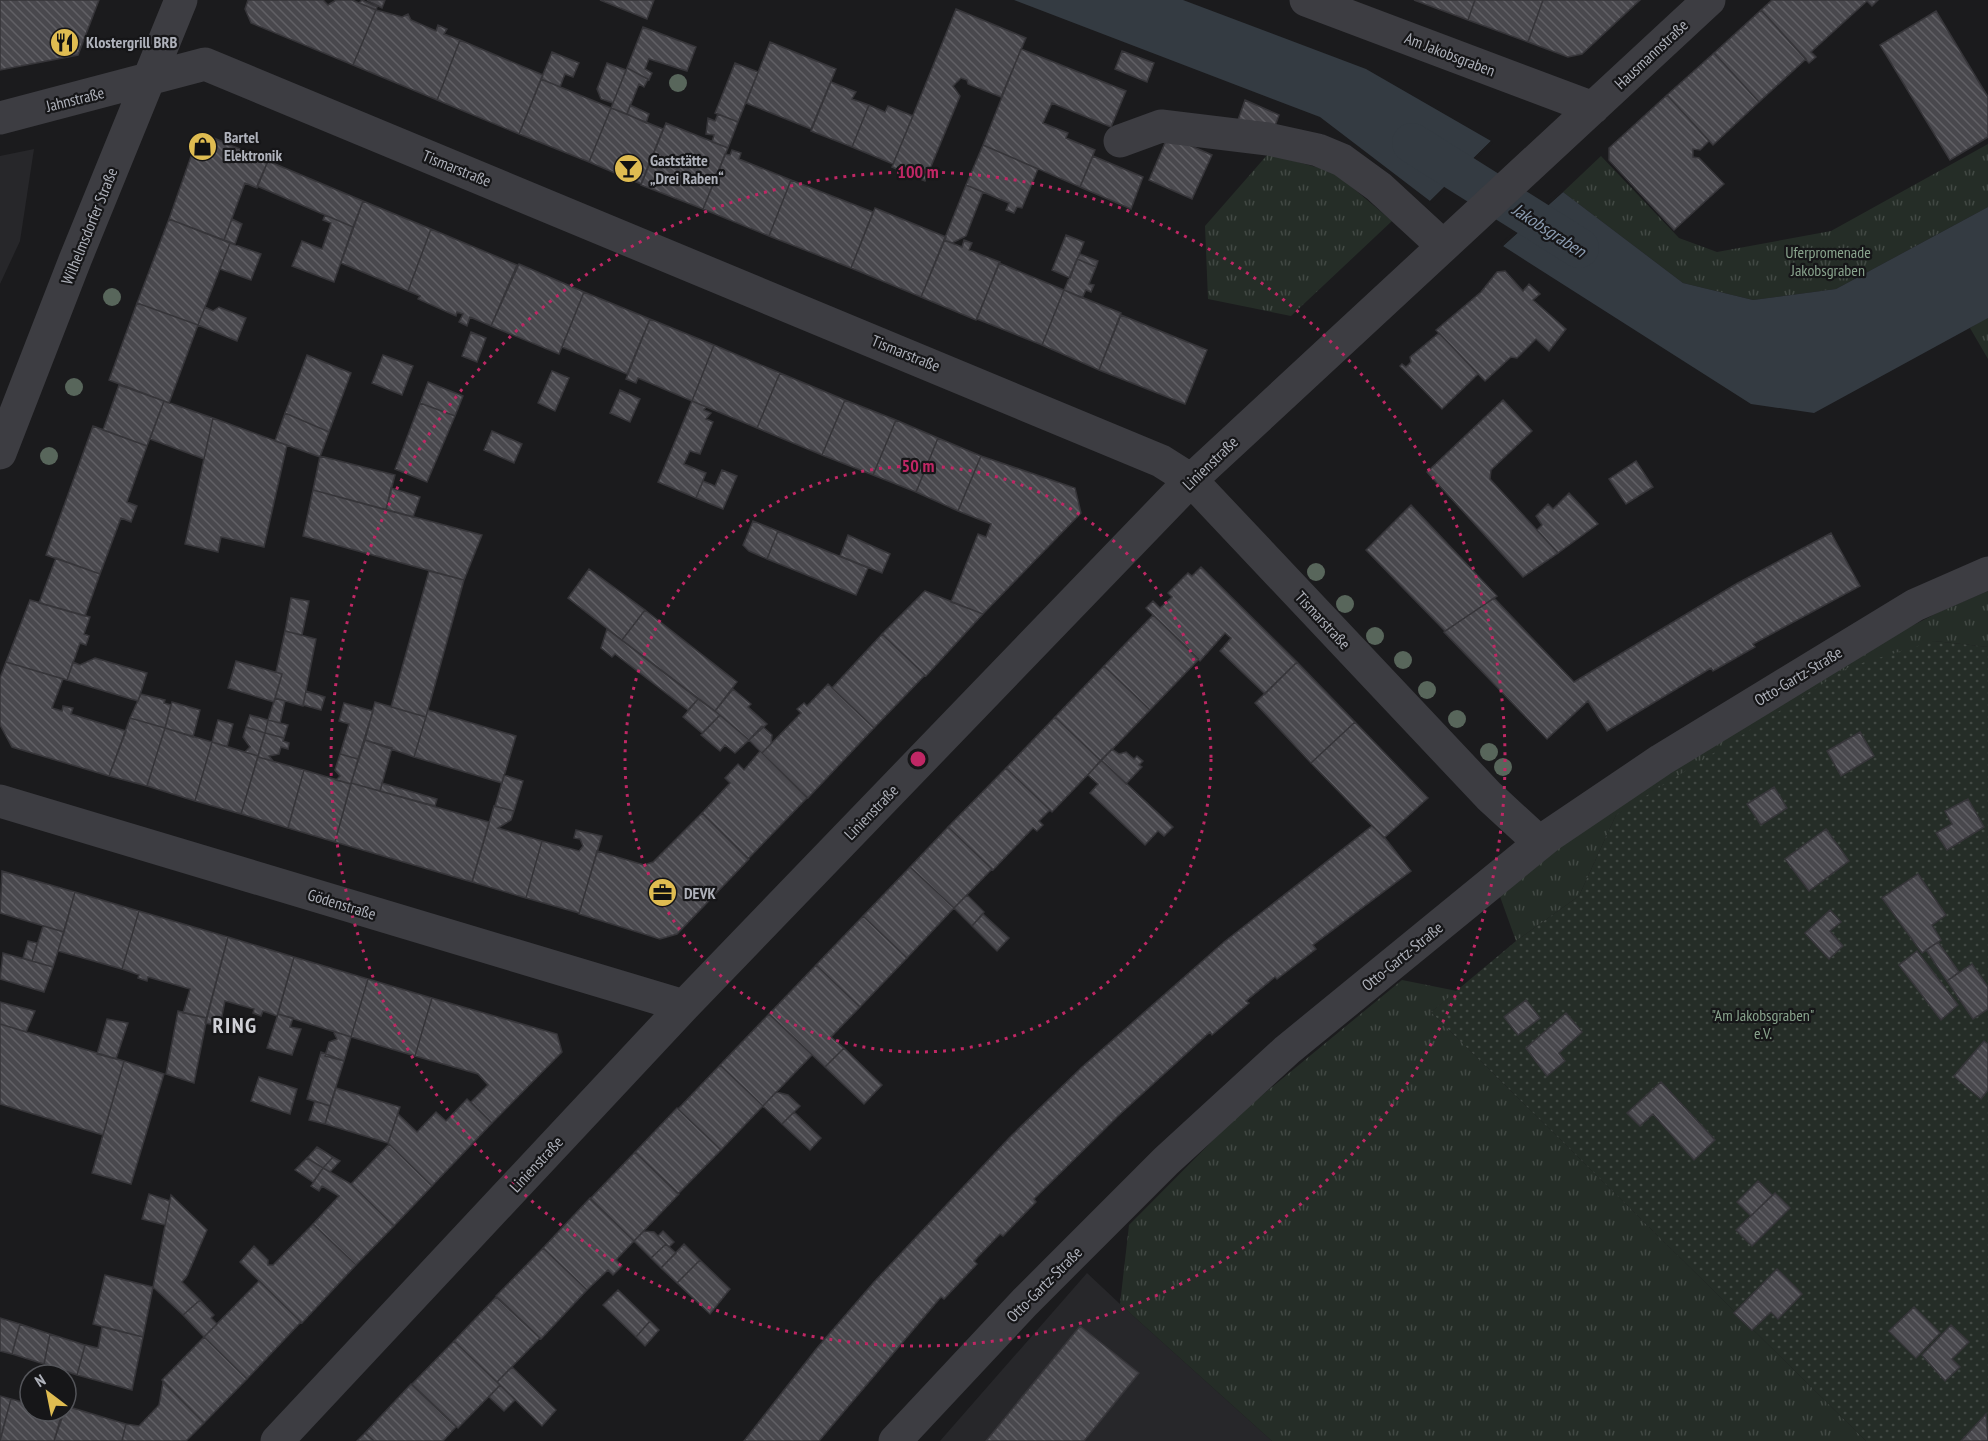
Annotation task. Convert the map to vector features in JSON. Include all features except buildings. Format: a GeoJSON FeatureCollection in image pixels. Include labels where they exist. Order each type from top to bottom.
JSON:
{"type":"FeatureCollection","features":[{"type":"Feature","properties":{"kind":"street","name":"Wilhelmsdorfer Straße"},"geometry":{"type":"LineString","coordinates":[[0,453],[75,260],[181,0]]}},
{"type":"Feature","properties":{"kind":"street","name":"Am Jakobsgraben"},"geometry":{"type":"LineString","coordinates":[[1306,0],[1593,108]]}},
{"type":"Feature","properties":{"kind":"street","name":"Hausmannstraße"},"geometry":{"type":"LineString","coordinates":[[1593,108],[1709,0]]}},
{"type":"Feature","properties":{"kind":"street","name":"Tismarstraße"},"geometry":{"type":"LineString","coordinates":[[149,78],[205,64],[1025,402],[1161,461],[1191,480],[1489,796],[1540,843]]}},
{"type":"Feature","properties":{"kind":"street","name":"Jahnstraße"},"geometry":{"type":"LineString","coordinates":[[0,118],[98,94],[149,78]]}},
{"type":"Feature","properties":{"kind":"street","name":"Linienstraße"},"geometry":{"type":"LineString","coordinates":[[277,1441],[684,1006],[1191,480],[1593,108]]}},
{"type":"Feature","properties":{"kind":"street"},"geometry":{"type":"LineString","coordinates":[[1120,141],[1161,126],[1268,139],[1318,150],[1342,160],[1449,240]]}},
{"type":"Feature","properties":{"kind":"street","name":"Otto-Gartz-Straße"},"geometry":{"type":"LineString","coordinates":[[895,1441],[1025,1302],[1166,1161],[1287,1050],[1540,843],[1661,760],[1904,611],[1988,573]]}},
{"type":"Feature","properties":{"kind":"street","name":"Gödenstraße"},"geometry":{"type":"LineString","coordinates":[[0,801],[684,1006]]}},
{"type":"Feature","properties":{"kind":"shaded area"},"geometry":{"type":"Polygon","coordinates":[[[34,149],[20,241],[0,284],[0,156],[34,149]]]}},
{"type":"Feature","properties":{"kind":"shaded area"},"geometry":{"type":"Polygon","coordinates":[[[1087,1273],[1120,1304],[1272,1441],[940,1441],[1087,1273]]]}},
{"type":"Feature","properties":{"kind":"green space","name":"Uferpromenade Jakobsgraben"},"geometry":{"type":"Polygon","coordinates":[[[1988,144],[1988,207],[1836,289],[1753,300],[1683,283],[1563,192],[1601,156],[1679,238],[1717,252],[1831,231],[1988,144]]]}},
{"type":"Feature","properties":{"kind":"green space"},"geometry":{"type":"Polygon","coordinates":[[[1268,154],[1334,172],[1392,221],[1291,316],[1208,299],[1205,226],[1268,154]]]}},
{"type":"Feature","properties":{"kind":"green space"},"geometry":{"type":"Polygon","coordinates":[[[1988,317],[1988,359],[1970,328],[1988,317]]]}},
{"type":"Feature","properties":{"kind":"green space"},"geometry":{"type":"Polygon","coordinates":[[[1988,591],[1988,647],[1934,641],[1616,815],[1579,896],[1516,941],[1498,891],[1537,859],[1828,669],[1939,612],[1988,591]]]}},
{"type":"Feature","properties":{"kind":"green space","name":"\"Am Jakobsgraben\" e.V."},"geometry":{"type":"Polygon","coordinates":[[[1934,641],[1988,647],[1988,1441],[1866,1441],[1431,1012],[1516,941],[1579,896],[1616,815],[1849,667],[1934,641]]]}},
{"type":"Feature","properties":{"kind":"green space"},"geometry":{"type":"Polygon","coordinates":[[[1402,980],[1457,991],[1431,1012],[1866,1441],[1272,1441],[1120,1304],[1129,1225],[1238,1115],[1402,980]]]}},
{"type":"Feature","properties":{"kind":"water"},"geometry":{"type":"Polygon","coordinates":[[[1014,0],[1183,0],[1366,69],[1491,141],[1430,201],[1320,117],[1014,0]]]}},
{"type":"Feature","properties":{"kind":"water"},"geometry":{"type":"Polygon","coordinates":[[[1563,192],[1683,283],[1753,300],[1836,289],[1988,207],[1988,318],[1814,413],[1751,404],[1503,246],[1563,192]]]}},
{"type":"Feature","properties":{"kind":"pier"},"geometry":{"type":"Polygon","coordinates":[[[1491,141],[1493,143],[1433,203],[1430,201],[1491,141]]]}},
{"type":"Feature","properties":{"kind":"pier"},"geometry":{"type":"Polygon","coordinates":[[[1561,190],[1563,192],[1503,246],[1500,244],[1561,190]]]}},
{"type":"Feature","properties":{"kind":"waterway","name":"Jakobsgraben"},"geometry":{"type":"LineString","coordinates":[[1412,143],[1579,248]]}},
{"type":"Feature","properties":{"kind":"place","name":"Klostergrill BRB"},"geometry":{"type":"Point","coordinates":[65,42]}},
{"type":"Feature","properties":{"kind":"place","name":"Bartel Elektronik"},"geometry":{"type":"Point","coordinates":[203,146]}},
{"type":"Feature","properties":{"kind":"place","name":"Gaststätte „Drei Raben“"},"geometry":{"type":"Point","coordinates":[629,169]}},
{"type":"Feature","properties":{"kind":"place","name":"DEVK"},"geometry":{"type":"Point","coordinates":[663,893]}},
{"type":"Feature","properties":{"kind":"district","name":"RING"},"geometry":{"type":"Point","coordinates":[235,1025]}}]}
